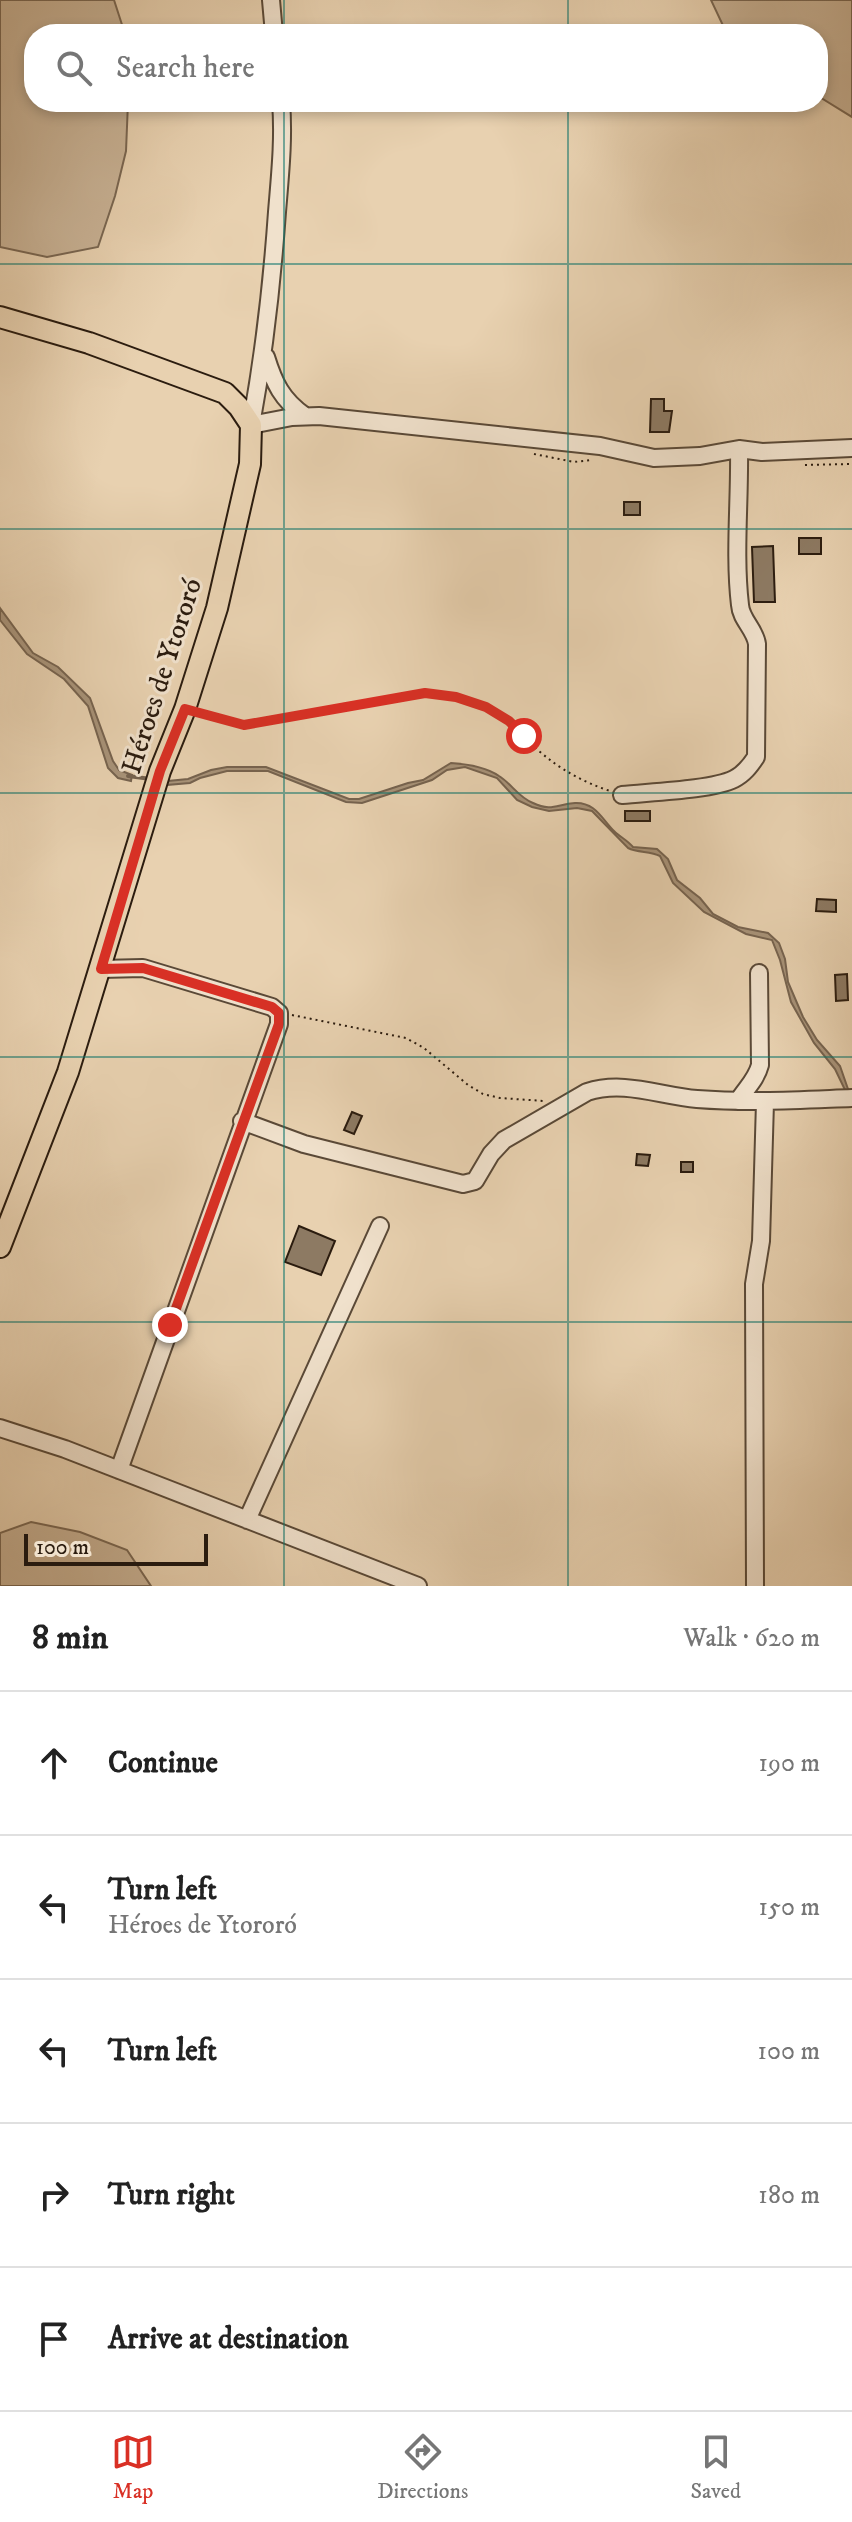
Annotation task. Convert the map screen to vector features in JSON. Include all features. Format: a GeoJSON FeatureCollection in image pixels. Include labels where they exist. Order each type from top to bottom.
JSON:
{"type":"FeatureCollection","features":[{"type":"Feature","properties":{"kind":"main road"},"geometry":{"type":"LineString","coordinates":[[0,317],[89,343],[225,393],[251,425]]}},
{"type":"Feature","properties":{"kind":"main road","name":"Héroes de Ytororó"},"geometry":{"type":"LineString","coordinates":[[0,1247],[68,1072],[160,771],[185,709],[217,608],[250,464],[251,425]]}},
{"type":"Feature","properties":{"kind":"street"},"geometry":{"type":"LineString","coordinates":[[271,0],[273,24]]}},
{"type":"Feature","properties":{"kind":"street","name":"Héroes de Ytororó"},"geometry":{"type":"LineString","coordinates":[[251,425],[273,277],[282,112]]}},
{"type":"Feature","properties":{"kind":"street"},"geometry":{"type":"LineString","coordinates":[[264,352],[278,391],[305,416]]}},
{"type":"Feature","properties":{"kind":"street"},"geometry":{"type":"LineString","coordinates":[[251,425],[305,416],[600,446],[647,458],[700,456],[739,449],[762,452],[852,448]]}},
{"type":"Feature","properties":{"kind":"street"},"geometry":{"type":"LineString","coordinates":[[622,795],[717,785],[735,779],[747,770],[756,757],[757,644],[744,619],[739,597],[739,449]]}},
{"type":"Feature","properties":{"kind":"street"},"geometry":{"type":"LineString","coordinates":[[101,969],[143,968],[272,1007],[279,1013],[279,1024],[119,1470]]}},
{"type":"Feature","properties":{"kind":"street"},"geometry":{"type":"LineString","coordinates":[[738,1101],[756,1078],[760,1065],[759,973]]}},
{"type":"Feature","properties":{"kind":"street"},"geometry":{"type":"LineString","coordinates":[[242,1121],[304,1144],[463,1184],[475,1181],[491,1154],[504,1140],[587,1092],[602,1087],[617,1086],[694,1098],[738,1101],[848,1098]]}},
{"type":"Feature","properties":{"kind":"street"},"geometry":{"type":"LineString","coordinates":[[755,1586],[754,1284],[761,1241],[765,1102]]}},
{"type":"Feature","properties":{"kind":"street"},"geometry":{"type":"LineString","coordinates":[[247,1520],[380,1226]]}},
{"type":"Feature","properties":{"kind":"street"},"geometry":{"type":"LineString","coordinates":[[0,1428],[65,1449],[418,1586]]}},
{"type":"Feature","properties":{"kind":"path"},"geometry":{"type":"LineString","coordinates":[[185,709],[244,725],[425,693],[456,697],[486,707],[509,721],[569,775],[622,795]]}},
{"type":"Feature","properties":{"kind":"path"},"geometry":{"type":"LineString","coordinates":[[279,1013],[406,1038],[424,1048],[483,1094],[500,1098],[569,1102]]}},
{"type":"Feature","properties":{"kind":"shaded area"},"geometry":{"type":"Polygon","coordinates":[[[0,0],[114,0],[122,24],[24,24],[24,112],[128,112],[126,151],[98,247],[47,257],[0,247],[0,0]]]}},
{"type":"Feature","properties":{"kind":"shaded area"},"geometry":{"type":"Polygon","coordinates":[[[711,0],[852,0],[852,117],[828,102],[828,24],[722,24],[711,0]]]}},
{"type":"Feature","properties":{"kind":"shaded area"},"geometry":{"type":"Polygon","coordinates":[[[0,608],[33,653],[58,667],[90,698],[113,761],[119,770],[132,775],[131,781],[118,778],[108,768],[88,706],[64,679],[27,654],[0,620],[0,608]]]}},
{"type":"Feature","properties":{"kind":"shaded area"},"geometry":{"type":"Polygon","coordinates":[[[451,763],[476,766],[494,773],[523,797],[540,806],[588,805],[633,847],[657,849],[668,859],[677,880],[700,898],[713,914],[738,927],[768,933],[779,943],[788,982],[803,1017],[817,1040],[840,1066],[849,1092],[846,1092],[835,1069],[814,1043],[791,1002],[772,940],[746,934],[704,912],[673,883],[660,856],[628,848],[592,811],[577,808],[549,811],[532,807],[517,800],[497,778],[465,767],[447,770],[432,780],[362,803],[346,802],[268,771],[227,771],[190,783],[166,785],[168,781],[188,779],[227,767],[266,767],[349,799],[359,799],[423,780],[451,763]]]}},
{"type":"Feature","properties":{"kind":"shaded area"},"geometry":{"type":"Polygon","coordinates":[[[31,1522],[80,1532],[127,1550],[151,1586],[0,1586],[0,1533],[31,1522]]]}},
{"type":"Feature","properties":{"kind":"building"},"geometry":{"type":"Polygon","coordinates":[[[651,399],[664,399],[664,411],[672,411],[669,432],[650,432],[651,399]]]}},
{"type":"Feature","properties":{"kind":"building"},"geometry":{"type":"Polygon","coordinates":[[[624,502],[640,502],[640,515],[624,515],[624,502]]]}},
{"type":"Feature","properties":{"kind":"building"},"geometry":{"type":"Polygon","coordinates":[[[799,538],[821,538],[821,554],[799,554],[799,538]]]}},
{"type":"Feature","properties":{"kind":"building"},"geometry":{"type":"Polygon","coordinates":[[[773,546],[775,602],[754,602],[752,547],[773,546]]]}},
{"type":"Feature","properties":{"kind":"building"},"geometry":{"type":"Polygon","coordinates":[[[625,811],[650,811],[650,821],[625,821],[625,811]]]}},
{"type":"Feature","properties":{"kind":"building"},"geometry":{"type":"Polygon","coordinates":[[[817,899],[836,900],[836,912],[816,911],[817,899]]]}},
{"type":"Feature","properties":{"kind":"building"},"geometry":{"type":"Polygon","coordinates":[[[847,974],[848,1000],[836,1001],[835,975],[847,974]]]}},
{"type":"Feature","properties":{"kind":"building"},"geometry":{"type":"Polygon","coordinates":[[[352,1112],[362,1116],[354,1134],[344,1130],[352,1112]]]}},
{"type":"Feature","properties":{"kind":"building"},"geometry":{"type":"Polygon","coordinates":[[[637,1154],[650,1155],[648,1166],[636,1165],[637,1154]]]}},
{"type":"Feature","properties":{"kind":"building"},"geometry":{"type":"Polygon","coordinates":[[[681,1162],[693,1162],[693,1172],[681,1172],[681,1162]]]}},
{"type":"Feature","properties":{"kind":"building"},"geometry":{"type":"Polygon","coordinates":[[[299,1226],[335,1241],[321,1275],[285,1262],[299,1226]]]}},
{"type":"Feature","properties":{"kind":"waterway"},"geometry":{"type":"LineString","coordinates":[[128,776],[151,779]]}},
{"type":"Feature","properties":{"kind":"route"},"geometry":{"type":"LineString","coordinates":[[170,1325],[279,1024],[279,1013],[272,1007],[143,968],[101,969],[160,771],[185,709],[244,725],[425,693],[456,697],[486,707],[509,721],[524,736]]}}]}
